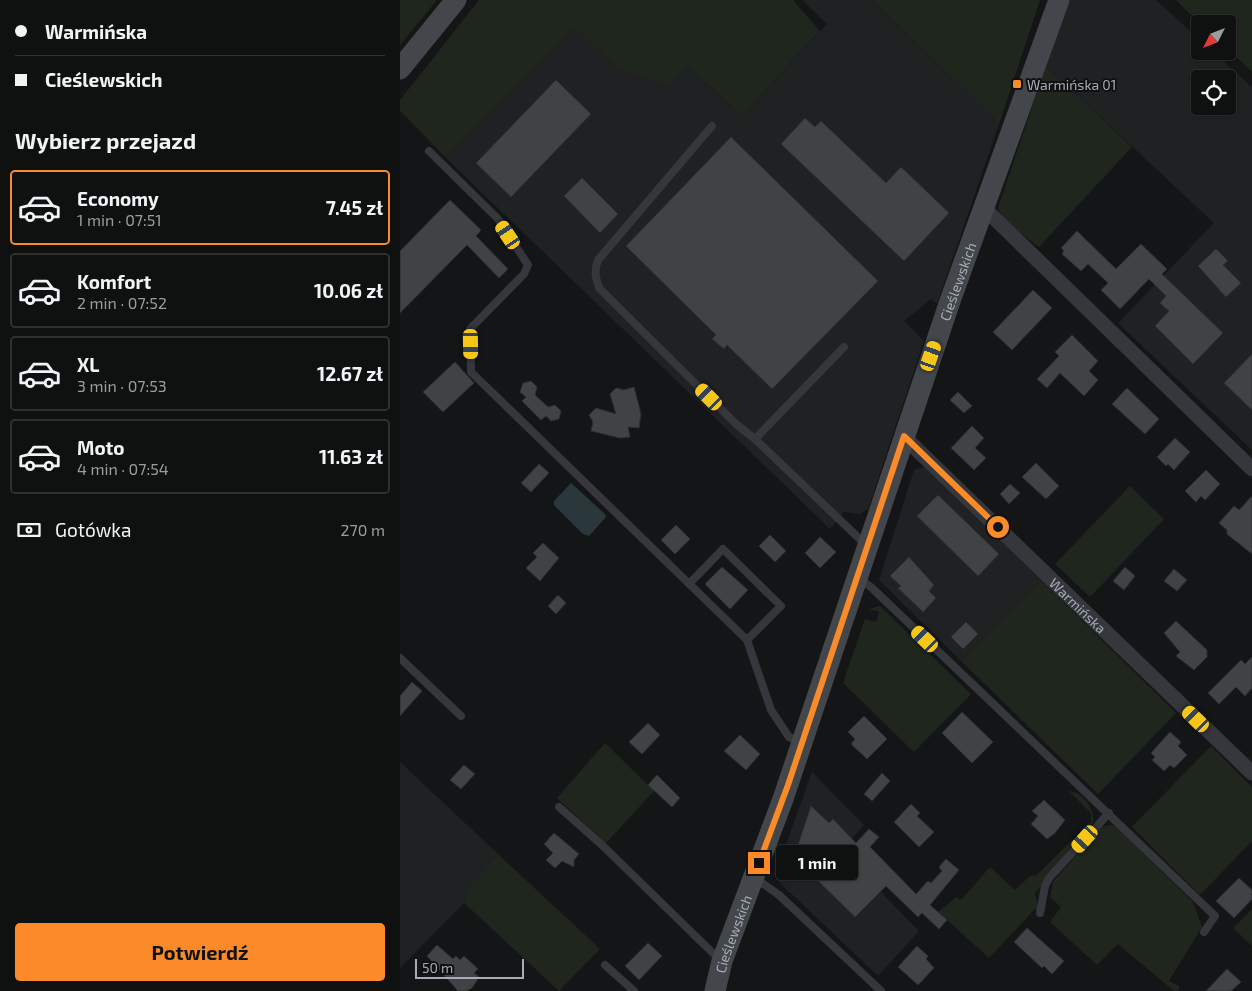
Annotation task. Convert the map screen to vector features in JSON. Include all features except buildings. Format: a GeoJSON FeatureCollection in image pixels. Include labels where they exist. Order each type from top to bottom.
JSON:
{"type":"FeatureCollection","features":[{"type":"Feature","properties":{"kind":"street"},"geometry":{"type":"LineString","coordinates":[[400,69],[456,0]]}},
{"type":"Feature","properties":{"kind":"street","name":"Cieślewskich"},"geometry":{"type":"LineString","coordinates":[[715,991],[722,962],[802,742],[869,548],[904,436],[950,301],[1058,0]]}},
{"type":"Feature","properties":{"kind":"street"},"geometry":{"type":"LineString","coordinates":[[984,208],[1252,469]]}},
{"type":"Feature","properties":{"kind":"street","name":"Warmińska"},"geometry":{"type":"LineString","coordinates":[[904,436],[1252,773]]}},
{"type":"Feature","properties":{"kind":"lane"},"geometry":{"type":"LineString","coordinates":[[712,126],[598,260],[594,270],[600,289],[736,424],[755,439],[869,548]]}},
{"type":"Feature","properties":{"kind":"lane"},"geometry":{"type":"LineString","coordinates":[[429,151],[498,220],[528,265],[524,274],[470,330],[471,372],[747,640],[771,710],[789,737],[802,742]]}},
{"type":"Feature","properties":{"kind":"lane"},"geometry":{"type":"LineString","coordinates":[[755,439],[844,347]]}},
{"type":"Feature","properties":{"kind":"lane"},"geometry":{"type":"LineString","coordinates":[[689,584],[723,549],[781,606],[747,640]]}},
{"type":"Feature","properties":{"kind":"lane"},"geometry":{"type":"LineString","coordinates":[[858,578],[871,587],[1215,916],[1204,932]]}},
{"type":"Feature","properties":{"kind":"lane"},"geometry":{"type":"LineString","coordinates":[[400,658],[461,716]]}},
{"type":"Feature","properties":{"kind":"lane"},"geometry":{"type":"LineString","coordinates":[[559,806],[602,845],[722,962]]}},
{"type":"Feature","properties":{"kind":"lane"},"geometry":{"type":"LineString","coordinates":[[1040,913],[1045,886],[1050,878],[1109,813]]}},
{"type":"Feature","properties":{"kind":"lane"},"geometry":{"type":"LineString","coordinates":[[754,877],[779,895],[881,991]]}},
{"type":"Feature","properties":{"kind":"lane"},"geometry":{"type":"LineString","coordinates":[[605,965],[634,991]]}},
{"type":"Feature","properties":{"kind":"shaded area"},"geometry":{"type":"Polygon","coordinates":[[[400,0],[437,0],[400,45],[400,0]]]}},
{"type":"Feature","properties":{"kind":"shaded area"},"geometry":{"type":"Polygon","coordinates":[[[479,0],[793,0],[820,31],[742,116],[687,66],[669,86],[616,67],[573,28],[445,157],[400,111],[400,100],[479,0]]]}},
{"type":"Feature","properties":{"kind":"shaded area"},"geometry":{"type":"Polygon","coordinates":[[[802,0],[872,0],[999,124],[937,304],[931,299],[904,321],[924,341],[868,509],[860,514],[844,512],[830,529],[445,157],[573,27],[616,67],[687,66],[742,116],[827,24],[802,0]]]}},
{"type":"Feature","properties":{"kind":"shaded area"},"geometry":{"type":"Polygon","coordinates":[[[872,0],[1040,0],[999,124],[872,0]]]}},
{"type":"Feature","properties":{"kind":"shaded area"},"geometry":{"type":"Polygon","coordinates":[[[1069,0],[1156,0],[1191,32],[1191,60],[1222,60],[1233,70],[1191,70],[1191,115],[1236,115],[1236,73],[1252,87],[1252,450],[1118,323],[1214,223],[1046,66],[1069,0]]]}},
{"type":"Feature","properties":{"kind":"shaded area"},"geometry":{"type":"Polygon","coordinates":[[[1176,0],[1252,0],[1252,72],[1236,57],[1236,15],[1191,15],[1176,0]]]}},
{"type":"Feature","properties":{"kind":"shaded area"},"geometry":{"type":"Polygon","coordinates":[[[1046,66],[1132,147],[1039,247],[1005,221],[998,208],[1046,66]]]}},
{"type":"Feature","properties":{"kind":"shaded area"},"geometry":{"type":"Polygon","coordinates":[[[925,467],[1041,580],[961,661],[879,580],[914,470],[925,467]]]}},
{"type":"Feature","properties":{"kind":"shaded area"},"geometry":{"type":"Polygon","coordinates":[[[571,483],[605,514],[606,517],[589,536],[583,534],[554,505],[554,501],[571,483]]]}},
{"type":"Feature","properties":{"kind":"shaded area"},"geometry":{"type":"Polygon","coordinates":[[[1130,486],[1164,519],[1090,597],[1055,564],[1130,486]]]}},
{"type":"Feature","properties":{"kind":"shaded area"},"geometry":{"type":"Polygon","coordinates":[[[1041,580],[1176,713],[1098,794],[961,661],[1041,580]]]}},
{"type":"Feature","properties":{"kind":"shaded area"},"geometry":{"type":"Polygon","coordinates":[[[880,606],[971,694],[914,752],[843,683],[865,619],[876,622],[879,612],[869,609],[880,606]]]}},
{"type":"Feature","properties":{"kind":"shaded area"},"geometry":{"type":"Polygon","coordinates":[[[605,743],[654,791],[606,843],[557,798],[605,743]]]}},
{"type":"Feature","properties":{"kind":"shaded area"},"geometry":{"type":"Polygon","coordinates":[[[1211,746],[1252,787],[1252,841],[1200,895],[1132,827],[1211,746]]]}},
{"type":"Feature","properties":{"kind":"shaded area"},"geometry":{"type":"Polygon","coordinates":[[[400,762],[498,854],[466,890],[464,903],[400,968],[400,762]]]}},
{"type":"Feature","properties":{"kind":"shaded area"},"geometry":{"type":"Polygon","coordinates":[[[812,772],[864,825],[841,851],[919,931],[878,976],[779,882],[776,872],[812,772]]]}},
{"type":"Feature","properties":{"kind":"shaded area"},"geometry":{"type":"Polygon","coordinates":[[[1069,791],[1084,798],[1087,802],[1092,812],[1093,823],[1035,893],[1037,910],[1035,909],[989,958],[938,912],[956,897],[961,900],[990,867],[1015,890],[1030,876],[1037,875],[1091,821],[1091,813],[1069,791]]]}},
{"type":"Feature","properties":{"kind":"shaded area"},"geometry":{"type":"Polygon","coordinates":[[[1116,826],[1193,902],[1202,927],[1169,981],[1179,986],[1179,991],[1174,991],[1118,944],[1097,965],[1050,922],[1061,907],[1050,897],[1053,882],[1101,827],[1116,826]]]}},
{"type":"Feature","properties":{"kind":"shaded area"},"geometry":{"type":"Polygon","coordinates":[[[498,854],[600,949],[559,991],[464,903],[465,890],[498,854]]]}},
{"type":"Feature","properties":{"kind":"shaded area"},"geometry":{"type":"Polygon","coordinates":[[[1252,909],[1252,946],[1233,928],[1252,909]]]}},
{"type":"Feature","properties":{"kind":"place","name":"Warmińska 01"},"geometry":{"type":"Point","coordinates":[1017,84]}},
{"type":"Feature","properties":{"kind":"route"},"geometry":{"type":"LineString","coordinates":[[759,863],[788,785],[869,548],[904,436],[998,527]]}}]}
